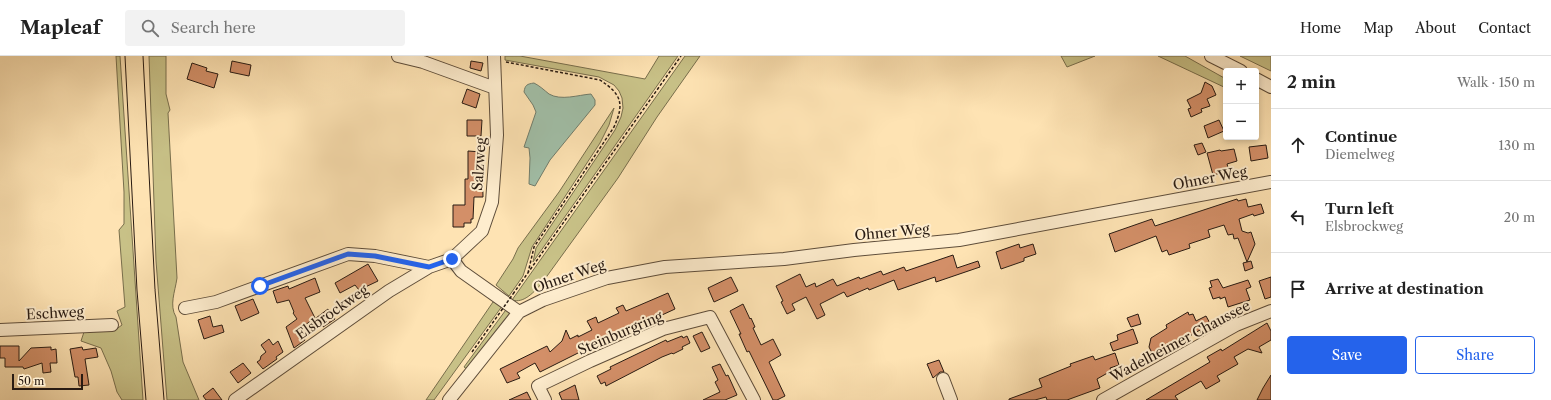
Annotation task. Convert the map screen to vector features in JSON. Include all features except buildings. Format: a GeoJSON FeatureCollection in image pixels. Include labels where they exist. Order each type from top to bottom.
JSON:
{"type":"FeatureCollection","features":[{"type":"Feature","properties":{"kind":"highway"},"geometry":{"type":"LineString","coordinates":[[134,56],[145,282],[155,400]]}},
{"type":"Feature","properties":{"kind":"street"},"geometry":{"type":"LineString","coordinates":[[398,56],[423,62],[495,88]]}},
{"type":"Feature","properties":{"kind":"street"},"geometry":{"type":"LineString","coordinates":[[1211,56],[1235,68]]}},
{"type":"Feature","properties":{"kind":"street","name":"Salzweg"},"geometry":{"type":"LineString","coordinates":[[452,259],[482,231],[492,202],[496,135],[494,57]]}},
{"type":"Feature","properties":{"kind":"street"},"geometry":{"type":"LineString","coordinates":[[1259,81],[1271,87]]}},
{"type":"Feature","properties":{"kind":"street","name":"Ohner Weg"},"geometry":{"type":"LineString","coordinates":[[519,312],[543,300],[607,278],[665,267],[784,259],[854,250],[959,240],[1269,186]]}},
{"type":"Feature","properties":{"kind":"street"},"geometry":{"type":"LineString","coordinates":[[184,308],[216,302],[348,254],[375,256],[429,267]]}},
{"type":"Feature","properties":{"kind":"street"},"geometry":{"type":"LineString","coordinates":[[449,400],[519,312],[461,271],[452,259]]}},
{"type":"Feature","properties":{"kind":"street","name":"Elsbrockweg"},"geometry":{"type":"LineString","coordinates":[[235,400],[389,291],[429,267],[452,259]]}},
{"type":"Feature","properties":{"kind":"street","name":"Wadelheimer Chaussee"},"geometry":{"type":"LineString","coordinates":[[1103,400],[1236,325],[1271,310]]}},
{"type":"Feature","properties":{"kind":"street","name":"Steinburgring"},"geometry":{"type":"LineString","coordinates":[[545,400],[538,386],[663,329],[710,317],[754,400]]}},
{"type":"Feature","properties":{"kind":"street","name":"Eschweg"},"geometry":{"type":"LineString","coordinates":[[0,330],[112,325]]}},
{"type":"Feature","properties":{"kind":"street"},"geometry":{"type":"LineString","coordinates":[[943,379],[951,400]]}},
{"type":"Feature","properties":{"kind":"path"},"geometry":{"type":"LineString","coordinates":[[502,311],[681,56]]}},
{"type":"Feature","properties":{"kind":"path"},"geometry":{"type":"LineString","coordinates":[[494,57],[509,63],[600,80],[613,89],[618,96],[621,107],[614,127],[534,247],[528,273]]}},
{"type":"Feature","properties":{"kind":"shaded area"},"geometry":{"type":"Polygon","coordinates":[[[116,56],[120,56],[143,400],[122,400],[117,392],[111,371],[101,348],[81,341],[84,332],[115,330],[122,325],[117,311],[125,307],[119,230],[124,224],[124,192],[116,56]]]}},
{"type":"Feature","properties":{"kind":"shaded area"},"geometry":{"type":"Polygon","coordinates":[[[149,56],[166,56],[166,94],[170,110],[168,113],[177,278],[173,298],[173,308],[176,317],[183,362],[199,400],[167,400],[156,261],[149,56]]]}},
{"type":"Feature","properties":{"kind":"shaded area"},"geometry":{"type":"Polygon","coordinates":[[[505,56],[520,56],[645,79],[659,56],[678,56],[533,262],[536,248],[615,130],[623,108],[622,98],[614,85],[599,77],[505,60],[505,56]]]}},
{"type":"Feature","properties":{"kind":"shaded area"},"geometry":{"type":"Polygon","coordinates":[[[685,56],[700,56],[657,117],[618,178],[542,283],[533,293],[525,298],[516,301],[512,300],[685,56]]]}},
{"type":"Feature","properties":{"kind":"shaded area"},"geometry":{"type":"Polygon","coordinates":[[[1061,56],[1095,56],[1067,67],[1061,56]]]}},
{"type":"Feature","properties":{"kind":"shaded area"},"geometry":{"type":"Polygon","coordinates":[[[1158,56],[1185,56],[1223,77],[1223,87],[1158,56]]]}},
{"type":"Feature","properties":{"kind":"shaded area"},"geometry":{"type":"Polygon","coordinates":[[[1240,56],[1271,56],[1271,71],[1240,56]]]}},
{"type":"Feature","properties":{"kind":"shaded area"},"geometry":{"type":"Polygon","coordinates":[[[534,83],[554,96],[570,97],[591,94],[595,100],[595,105],[550,160],[535,186],[529,184],[529,148],[524,147],[536,112],[524,92],[527,85],[534,83]]]}},
{"type":"Feature","properties":{"kind":"shaded area"},"geometry":{"type":"Polygon","coordinates":[[[614,108],[609,125],[600,143],[532,247],[523,276],[509,296],[496,285],[513,259],[518,248],[559,192],[614,108]]]}},
{"type":"Feature","properties":{"kind":"shaded area"},"geometry":{"type":"Polygon","coordinates":[[[497,301],[503,304],[500,309],[434,400],[426,400],[493,302],[497,301]]]}},
{"type":"Feature","properties":{"kind":"shaded area"},"geometry":{"type":"Polygon","coordinates":[[[508,307],[510,315],[467,369],[464,367],[508,307]]]}},
{"type":"Feature","properties":{"kind":"route"},"geometry":{"type":"LineString","coordinates":[[260,286],[348,254],[375,256],[429,267],[452,259]]}}]}
